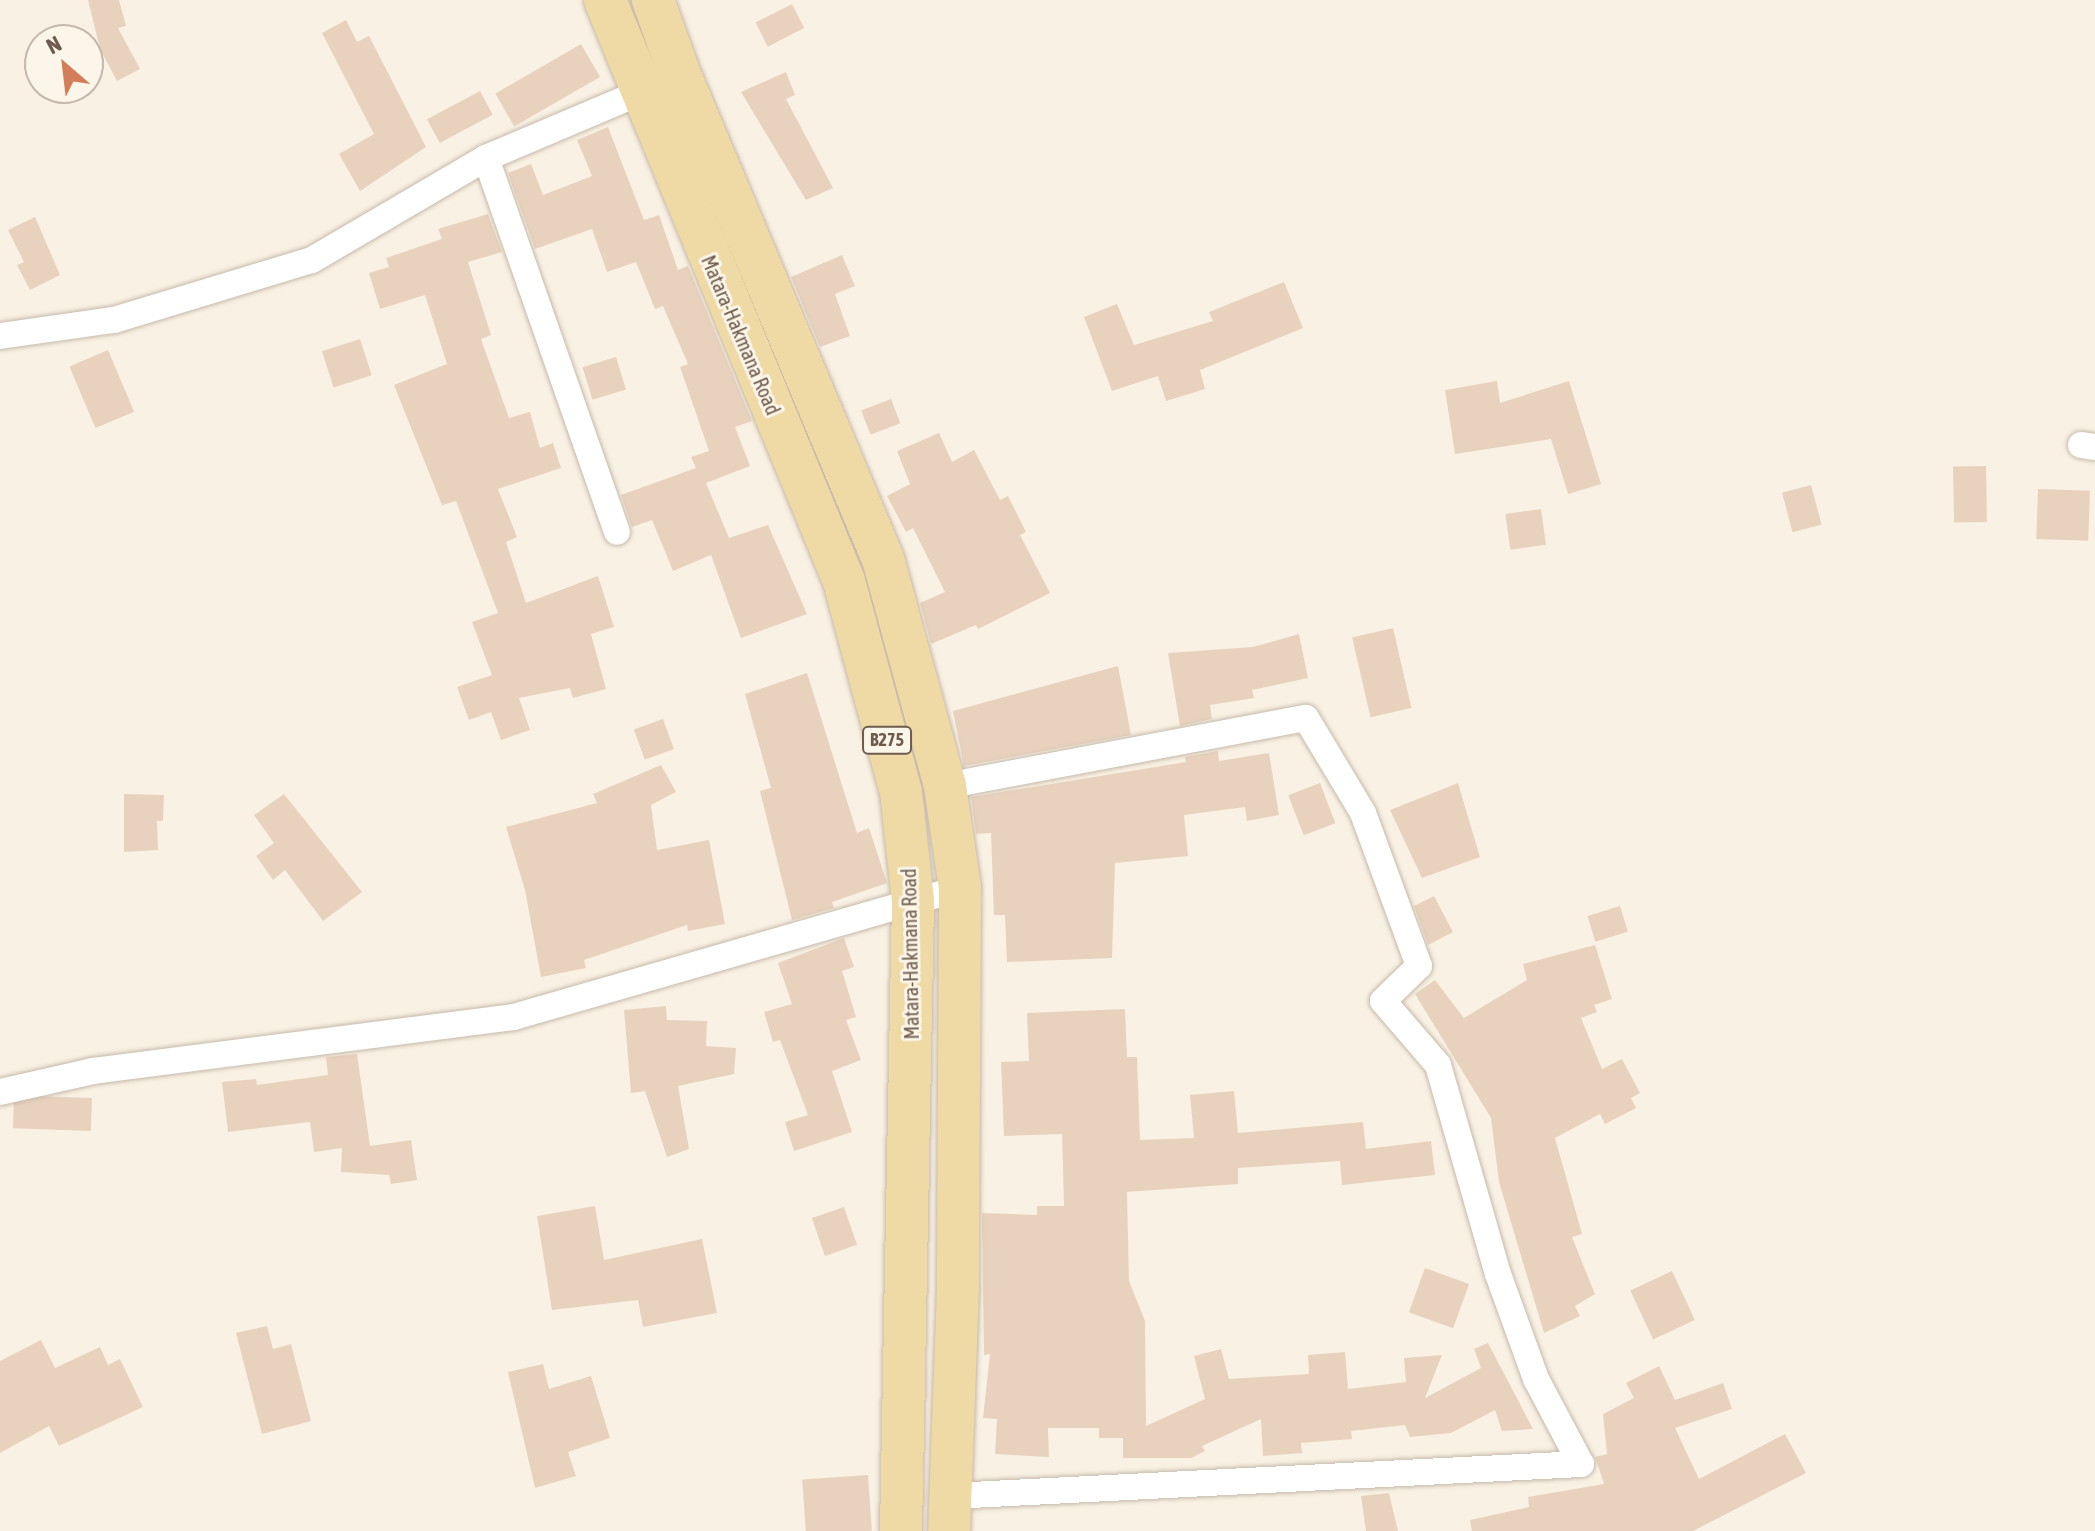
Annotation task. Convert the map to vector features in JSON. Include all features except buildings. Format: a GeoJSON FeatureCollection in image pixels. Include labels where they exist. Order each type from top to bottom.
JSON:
{"type":"FeatureCollection","features":[{"type":"Feature","properties":{"kind":"main road","name":"Matara-Hakmana Road"},"geometry":{"type":"LineString","coordinates":[[605,0],[640,92],[844,581],[901,792],[913,901],[901,1531]]}},
{"type":"Feature","properties":{"kind":"main road","name":"B275"},"geometry":{"type":"LineString","coordinates":[[653,0],[680,75],[883,559],[945,786],[960,888],[950,1514]]}},
{"type":"Feature","properties":{"kind":"street"},"geometry":{"type":"LineString","coordinates":[[0,336],[114,320],[312,260],[486,158],[680,75]]}},
{"type":"Feature","properties":{"kind":"street"},"geometry":{"type":"LineString","coordinates":[[486,158],[617,532]]}},
{"type":"Feature","properties":{"kind":"street"},"geometry":{"type":"LineString","coordinates":[[945,786],[1306,718],[1363,813],[1419,966],[1383,1001],[1438,1065],[1514,1319],[1536,1379],[1581,1464],[950,1514]]}},
{"type":"Feature","properties":{"kind":"street"},"geometry":{"type":"LineString","coordinates":[[0,1092],[93,1071],[514,1017],[960,888]]}}]}
